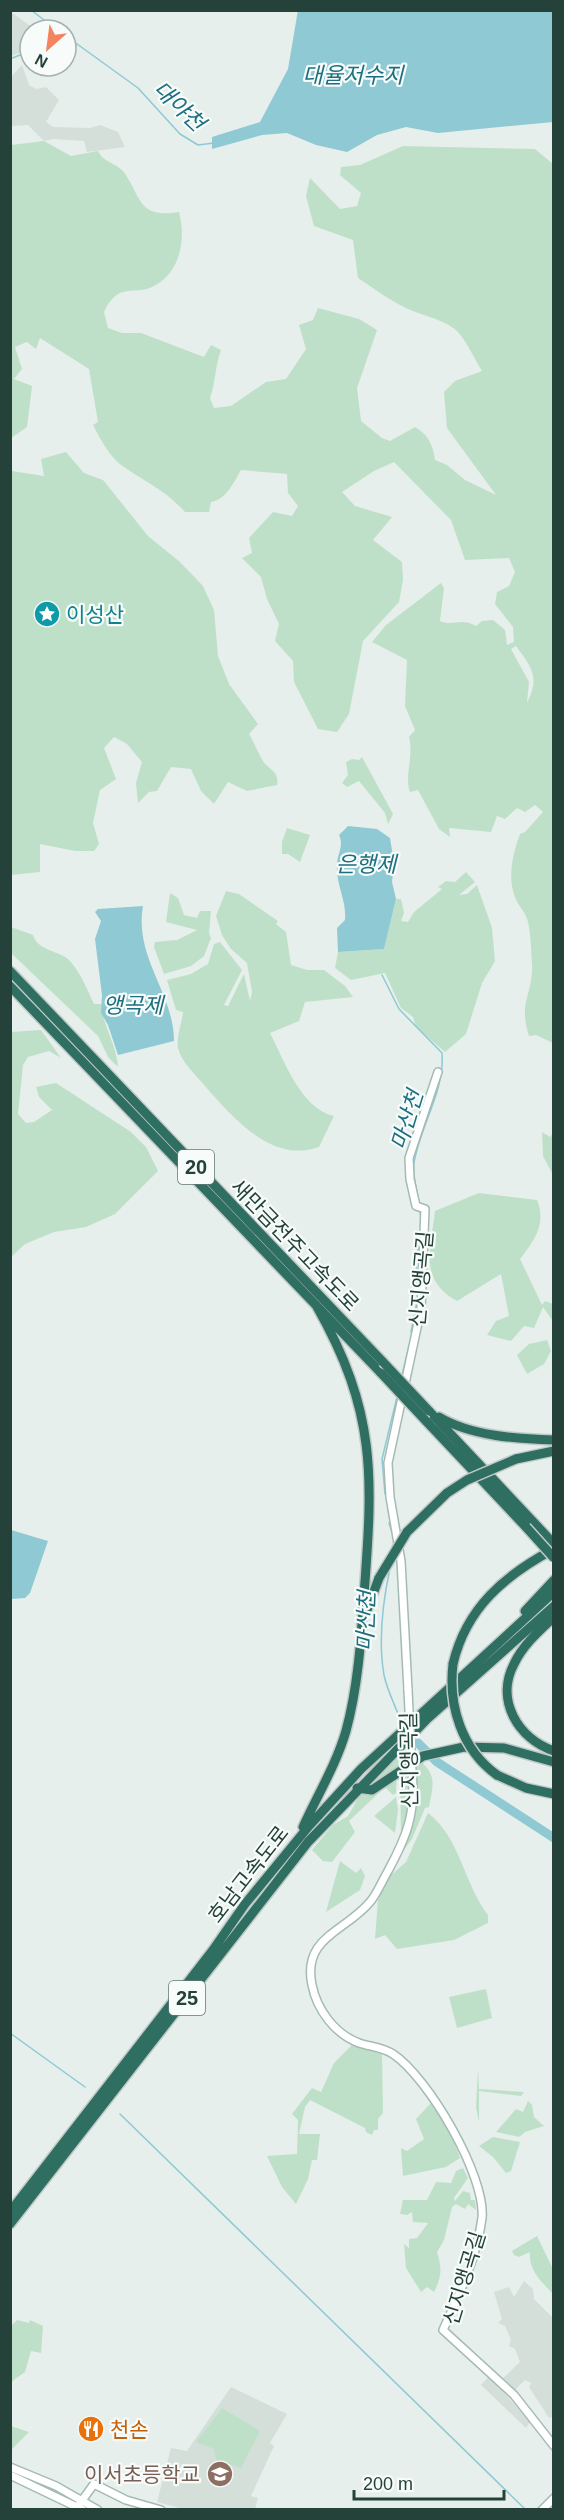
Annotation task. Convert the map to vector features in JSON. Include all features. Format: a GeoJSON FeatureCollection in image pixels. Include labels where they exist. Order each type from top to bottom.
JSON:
{"type":"FeatureCollection","features":[{"type":"Feature","properties":{"kind":"highway","name":"새만금전주고속도로"},"geometry":{"type":"LineString","coordinates":[[10,971],[429,1411],[530,1524],[554,1558]]}},
{"type":"Feature","properties":{"kind":"highway","name":"새만금전주고속도로"},"geometry":{"type":"LineString","coordinates":[[10,986],[426,1421],[530,1524],[554,1544]]}},
{"type":"Feature","properties":{"kind":"highway"},"geometry":{"type":"LineString","coordinates":[[298,1838],[328,1780],[346,1730],[361,1633],[370,1514],[369,1464],[360,1403],[345,1359],[316,1305]]}},
{"type":"Feature","properties":{"kind":"highway"},"geometry":{"type":"LineString","coordinates":[[429,1411],[451,1424],[468,1429],[511,1437],[554,1440]]}},
{"type":"Feature","properties":{"kind":"highway"},"geometry":{"type":"LineString","coordinates":[[361,1633],[379,1578],[407,1532],[447,1493],[467,1480],[516,1459],[554,1451]]}},
{"type":"Feature","properties":{"kind":"highway"},"geometry":{"type":"LineString","coordinates":[[554,1549],[511,1575],[486,1597],[464,1631],[453,1664],[454,1698],[462,1732],[476,1756],[497,1775],[526,1788],[554,1794]]}},
{"type":"Feature","properties":{"kind":"highway"},"geometry":{"type":"LineString","coordinates":[[487,1653],[554,1580]]}},
{"type":"Feature","properties":{"kind":"highway","name":"호남고속도로"},"geometry":{"type":"LineString","coordinates":[[10,2212],[298,1838],[361,1769],[554,1592]]}},
{"type":"Feature","properties":{"kind":"highway","name":"호남고속도로"},"geometry":{"type":"LineString","coordinates":[[10,2224],[308,1842],[357,1788],[426,1720],[554,1606]]}},
{"type":"Feature","properties":{"kind":"highway"},"geometry":{"type":"LineString","coordinates":[[480,1672],[534,1636],[554,1617]]}},
{"type":"Feature","properties":{"kind":"highway"},"geometry":{"type":"LineString","coordinates":[[534,1636],[513,1665],[507,1696],[514,1718],[525,1734],[534,1742],[554,1751]]}},
{"type":"Feature","properties":{"kind":"highway"},"geometry":{"type":"LineString","coordinates":[[357,1788],[372,1790],[408,1770],[423,1756],[445,1749],[483,1746],[504,1748],[554,1762]]}},
{"type":"Feature","properties":{"kind":"street","name":"신지앵곡길"},"geometry":{"type":"LineString","coordinates":[[438,1072],[409,1158],[410,1179],[416,1206],[425,1209],[421,1309],[388,1463],[390,1497],[401,1561],[408,1690],[408,1770],[412,1812],[407,1836],[372,1900],[316,1947],[311,1967],[312,1985],[330,2023],[358,2042],[384,2049],[405,2062],[434,2099],[452,2127],[475,2184],[482,2216],[476,2244],[459,2295],[443,2330],[514,2395],[554,2446]]}},
{"type":"Feature","properties":{"kind":"street"},"geometry":{"type":"LineString","coordinates":[[10,2467],[82,2500],[98,2510]]}},
{"type":"Feature","properties":{"kind":"street"},"geometry":{"type":"LineString","coordinates":[[10,2475],[29,2482],[79,2509],[82,2500],[94,2484],[126,2500],[161,2510]]}},
{"type":"Feature","properties":{"kind":"street"},"geometry":{"type":"LineString","coordinates":[[29,2482],[31,2488],[65,2504],[69,2510]]}},
{"type":"Feature","properties":{"kind":"street"},"geometry":{"type":"LineString","coordinates":[[543,2510],[554,2498]]}},
{"type":"Feature","properties":{"kind":"shaded area"},"geometry":{"type":"Polygon","coordinates":[[[11,12],[19,18],[18,53],[11,56],[11,12]]]}},
{"type":"Feature","properties":{"kind":"shaded area"},"geometry":{"type":"Polygon","coordinates":[[[18,69],[18,78],[27,78],[29,85],[36,89],[46,87],[59,100],[46,122],[53,127],[90,128],[100,125],[118,132],[125,147],[87,152],[84,141],[53,139],[44,141],[28,125],[11,126],[11,77],[18,69]]]}},
{"type":"Feature","properties":{"kind":"shaded area"},"geometry":{"type":"Polygon","coordinates":[[[524,2281],[533,2289],[534,2299],[553,2318],[554,2416],[549,2418],[529,2387],[531,2383],[525,2380],[515,2390],[503,2378],[520,2362],[515,2349],[509,2346],[511,2340],[505,2326],[498,2323],[502,2319],[494,2292],[509,2287],[514,2297],[524,2281]]]}},
{"type":"Feature","properties":{"kind":"shaded area"},"geometry":{"type":"Polygon","coordinates":[[[489,2376],[530,2422],[526,2428],[481,2385],[489,2376]]]}},
{"type":"Feature","properties":{"kind":"shaded area"},"geometry":{"type":"Polygon","coordinates":[[[231,2387],[287,2414],[270,2443],[274,2446],[251,2496],[258,2498],[255,2509],[183,2509],[157,2502],[171,2448],[187,2451],[231,2387]]]}},
{"type":"Feature","properties":{"kind":"green space"},"geometry":{"type":"Polygon","coordinates":[[[44,141],[71,156],[98,151],[100,155],[123,171],[144,206],[149,210],[166,213],[179,212],[181,243],[176,263],[170,272],[154,286],[127,291],[115,296],[104,312],[108,328],[122,333],[141,333],[204,357],[211,345],[221,350],[210,398],[214,408],[231,406],[266,382],[286,379],[306,349],[299,325],[313,320],[318,308],[359,319],[377,330],[357,388],[361,421],[382,438],[390,441],[415,427],[430,441],[435,460],[447,465],[465,480],[496,495],[447,428],[444,392],[455,381],[482,371],[467,345],[452,327],[400,305],[358,278],[353,240],[314,226],[306,196],[310,178],[340,209],[357,206],[361,193],[340,175],[341,167],[360,165],[403,146],[535,149],[553,164],[553,1043],[536,1035],[529,1036],[525,1007],[532,975],[529,927],[527,918],[516,900],[511,881],[513,857],[520,834],[525,832],[543,812],[535,805],[525,812],[517,808],[505,819],[497,816],[491,832],[449,828],[450,837],[439,829],[418,790],[410,792],[408,786],[409,737],[415,730],[405,706],[407,660],[372,642],[386,625],[441,583],[444,588],[440,621],[465,622],[476,626],[482,621],[493,620],[505,630],[507,645],[514,642],[513,627],[495,604],[497,592],[509,586],[515,572],[509,558],[465,560],[451,520],[394,462],[374,471],[342,492],[355,506],[392,517],[373,540],[402,562],[403,580],[399,602],[363,641],[349,714],[337,732],[318,729],[294,682],[293,661],[275,641],[279,624],[267,599],[261,577],[242,558],[252,553],[249,538],[273,512],[292,516],[298,506],[288,493],[287,474],[241,470],[225,494],[211,502],[209,512],[185,512],[163,492],[119,463],[110,454],[93,425],[98,422],[89,369],[40,338],[36,349],[27,342],[15,347],[22,369],[14,379],[32,386],[27,427],[11,438],[11,145],[44,141]],[[516,646],[511,649],[529,682],[527,703],[533,686],[532,673],[516,646]]]}},
{"type":"Feature","properties":{"kind":"green space"},"geometry":{"type":"Polygon","coordinates":[[[10,448],[12,471],[44,476],[41,459],[66,452],[84,473],[103,480],[148,536],[180,562],[203,586],[214,610],[218,656],[229,684],[258,724],[249,734],[264,763],[276,775],[277,785],[247,791],[228,782],[214,804],[201,791],[191,769],[171,767],[157,791],[149,792],[138,803],[136,783],[142,762],[127,744],[114,737],[104,748],[116,779],[100,790],[93,823],[99,844],[94,851],[75,851],[40,844],[40,872],[11,875],[10,448]]]}},
{"type":"Feature","properties":{"kind":"green space"},"geometry":{"type":"Polygon","coordinates":[[[362,757],[393,814],[388,824],[385,813],[359,781],[347,787],[342,783],[348,775],[346,762],[352,759],[359,760],[362,757]]]}},
{"type":"Feature","properties":{"kind":"green space"},"geometry":{"type":"Polygon","coordinates":[[[287,828],[310,835],[300,862],[288,854],[282,854],[282,842],[287,828]]]}},
{"type":"Feature","properties":{"kind":"green space"},"geometry":{"type":"Polygon","coordinates":[[[466,872],[475,882],[459,895],[467,894],[477,885],[492,928],[495,961],[482,983],[466,1034],[445,1052],[416,1027],[413,1017],[401,1008],[385,973],[351,980],[335,968],[338,952],[384,949],[396,899],[401,899],[404,913],[401,921],[408,922],[414,912],[442,889],[438,887],[446,881],[455,882],[466,872]]]}},
{"type":"Feature","properties":{"kind":"green space"},"geometry":{"type":"Polygon","coordinates":[[[226,891],[239,894],[278,921],[276,924],[286,932],[291,965],[307,970],[324,970],[345,986],[353,997],[305,1002],[299,1021],[270,1033],[303,1094],[322,1112],[334,1116],[319,1147],[302,1151],[285,1149],[254,1134],[228,1111],[189,1068],[178,1048],[183,1012],[176,1010],[167,980],[191,974],[208,964],[214,944],[220,942],[242,970],[224,1005],[228,1006],[244,974],[250,1001],[252,992],[247,963],[231,949],[222,935],[216,916],[226,891]]]}},
{"type":"Feature","properties":{"kind":"green space"},"geometry":{"type":"Polygon","coordinates":[[[170,893],[178,898],[184,915],[197,918],[200,911],[211,911],[209,933],[211,938],[204,956],[191,966],[164,974],[154,947],[155,942],[177,940],[197,930],[166,922],[170,893]]]}},
{"type":"Feature","properties":{"kind":"green space"},"geometry":{"type":"Polygon","coordinates":[[[11,927],[33,935],[40,945],[67,958],[75,967],[94,1004],[102,1004],[118,1067],[108,1057],[98,1036],[11,953],[11,927]]]}},
{"type":"Feature","properties":{"kind":"green space"},"geometry":{"type":"Polygon","coordinates":[[[41,1030],[61,1058],[49,1051],[28,1057],[23,1065],[18,1114],[26,1123],[34,1122],[52,1110],[39,1097],[36,1087],[56,1083],[131,1132],[146,1147],[158,1171],[115,1214],[86,1227],[54,1232],[25,1244],[11,1257],[11,1032],[41,1030]]]}},
{"type":"Feature","properties":{"kind":"green space"},"geometry":{"type":"Polygon","coordinates":[[[542,1132],[550,1137],[553,1133],[553,1175],[543,1156],[542,1132]]]}},
{"type":"Feature","properties":{"kind":"green space"},"geometry":{"type":"Polygon","coordinates":[[[479,1193],[537,1200],[540,1208],[538,1231],[520,1259],[542,1305],[545,1301],[553,1304],[552,1320],[543,1307],[534,1328],[524,1326],[511,1341],[487,1335],[496,1321],[509,1316],[501,1274],[457,1301],[445,1293],[432,1273],[430,1250],[435,1211],[479,1193]]]}},
{"type":"Feature","properties":{"kind":"green space"},"geometry":{"type":"Polygon","coordinates":[[[547,1340],[551,1351],[544,1364],[527,1374],[517,1355],[529,1344],[547,1340]]]}},
{"type":"Feature","properties":{"kind":"green space"},"geometry":{"type":"Polygon","coordinates":[[[407,1748],[408,1759],[397,1772],[396,1793],[393,1795],[385,1787],[349,1821],[355,1832],[332,1862],[323,1861],[312,1850],[333,1825],[348,1816],[359,1797],[407,1748]]]}},
{"type":"Feature","properties":{"kind":"green space"},"geometry":{"type":"Polygon","coordinates":[[[417,1758],[431,1775],[429,1807],[425,1808],[412,1839],[398,1858],[416,1814],[417,1758]]]}},
{"type":"Feature","properties":{"kind":"green space"},"geometry":{"type":"Polygon","coordinates":[[[408,1770],[410,1803],[401,1836],[400,1774],[408,1770]]]}},
{"type":"Feature","properties":{"kind":"green space"},"geometry":{"type":"Polygon","coordinates":[[[396,1797],[398,1810],[395,1833],[374,1816],[396,1797]]]}},
{"type":"Feature","properties":{"kind":"green space"},"geometry":{"type":"Polygon","coordinates":[[[428,1813],[448,1835],[488,1915],[488,1923],[454,1940],[397,1949],[385,1935],[375,1939],[378,1900],[390,1876],[406,1862],[428,1813]]]}},
{"type":"Feature","properties":{"kind":"green space"},"geometry":{"type":"Polygon","coordinates":[[[340,1861],[356,1873],[361,1868],[365,1876],[360,1890],[326,1912],[340,1861]]]}},
{"type":"Feature","properties":{"kind":"green space"},"geometry":{"type":"Polygon","coordinates":[[[486,1989],[492,2018],[457,2028],[449,1997],[486,1989]]]}},
{"type":"Feature","properties":{"kind":"green space"},"geometry":{"type":"Polygon","coordinates":[[[353,2044],[382,2053],[383,2113],[378,2119],[378,2130],[374,2130],[372,2135],[366,2132],[365,2128],[310,2100],[305,2107],[299,2134],[320,2134],[317,2160],[312,2160],[308,2179],[296,2204],[282,2187],[267,2156],[297,2154],[298,2120],[292,2114],[312,2088],[321,2092],[334,2063],[353,2044]]]}},
{"type":"Feature","properties":{"kind":"green space"},"geometry":{"type":"Polygon","coordinates":[[[478,2069],[479,2089],[524,2092],[521,2096],[479,2091],[479,2122],[476,2107],[478,2069]]]}},
{"type":"Feature","properties":{"kind":"green space"},"geometry":{"type":"Polygon","coordinates":[[[528,2101],[532,2105],[534,2117],[544,2126],[525,2132],[519,2137],[496,2132],[516,2109],[523,2112],[528,2101]]]}},
{"type":"Feature","properties":{"kind":"green space"},"geometry":{"type":"Polygon","coordinates":[[[431,2103],[450,2131],[460,2158],[446,2167],[403,2176],[401,2148],[407,2151],[424,2139],[416,2119],[431,2103]]]}},
{"type":"Feature","properties":{"kind":"green space"},"geometry":{"type":"Polygon","coordinates":[[[493,2137],[520,2142],[511,2171],[506,2173],[493,2157],[479,2146],[493,2137]]]}},
{"type":"Feature","properties":{"kind":"green space"},"geometry":{"type":"Polygon","coordinates":[[[463,2168],[468,2178],[454,2198],[455,2201],[463,2191],[470,2193],[471,2200],[475,2200],[476,2210],[468,2204],[465,2209],[456,2204],[452,2207],[444,2240],[437,2252],[440,2267],[439,2281],[434,2292],[427,2287],[421,2292],[406,2268],[404,2244],[409,2248],[409,2239],[417,2238],[428,2223],[413,2222],[412,2212],[407,2215],[400,2214],[403,2200],[427,2200],[436,2182],[451,2183],[456,2171],[463,2168]]]}},
{"type":"Feature","properties":{"kind":"green space"},"geometry":{"type":"Polygon","coordinates":[[[537,2236],[553,2269],[553,2294],[533,2270],[530,2252],[519,2257],[512,2251],[537,2236]]]}},
{"type":"Feature","properties":{"kind":"green space"},"geometry":{"type":"Polygon","coordinates":[[[17,2320],[29,2323],[30,2320],[43,2326],[41,2353],[31,2351],[25,2372],[11,2382],[11,2326],[17,2320]]]}},
{"type":"Feature","properties":{"kind":"green space"},"geometry":{"type":"Polygon","coordinates":[[[222,2408],[260,2431],[241,2468],[216,2460],[214,2449],[196,2442],[222,2408]]]}},
{"type":"Feature","properties":{"kind":"green space"},"geometry":{"type":"Polygon","coordinates":[[[10,2426],[29,2432],[11,2450],[10,2426]]]}},
{"type":"Feature","properties":{"kind":"water","name":"대율저수지"},"geometry":{"type":"Polygon","coordinates":[[[298,10],[553,11],[553,122],[438,133],[406,127],[377,135],[347,152],[316,145],[287,133],[262,135],[212,149],[212,137],[260,122],[288,69],[298,10]]]}},
{"type":"Feature","properties":{"kind":"water","name":"은행제"},"geometry":{"type":"Polygon","coordinates":[[[348,826],[377,829],[390,838],[394,863],[392,882],[396,899],[384,949],[338,952],[337,928],[345,920],[337,870],[341,846],[339,835],[348,826]]]}},
{"type":"Feature","properties":{"kind":"water","name":"앵곡제"},"geometry":{"type":"Polygon","coordinates":[[[143,906],[144,942],[168,1007],[174,1041],[118,1055],[108,1025],[101,1013],[102,995],[95,939],[101,921],[95,912],[98,909],[143,906]]]}},
{"type":"Feature","properties":{"kind":"water"},"geometry":{"type":"Polygon","coordinates":[[[11,1530],[48,1541],[30,1593],[25,1598],[11,1599],[11,1530]]]}},
{"type":"Feature","properties":{"kind":"waterway","name":"대야천"},"geometry":{"type":"LineString","coordinates":[[31,10],[41,18]]}},
{"type":"Feature","properties":{"kind":"waterway","name":"대야천"},"geometry":{"type":"LineString","coordinates":[[78,45],[138,88],[180,134],[198,145],[214,143]]}},
{"type":"Feature","properties":{"kind":"waterway"},"geometry":{"type":"LineString","coordinates":[[10,59],[18,56]]}},
{"type":"Feature","properties":{"kind":"waterway","name":"마산천"},"geometry":{"type":"LineString","coordinates":[[382,975],[399,1009],[442,1053],[440,1081],[414,1163],[419,1205]]}},
{"type":"Feature","properties":{"kind":"waterway","name":"마산천"},"geometry":{"type":"LineString","coordinates":[[420,1210],[421,1220]]}},
{"type":"Feature","properties":{"kind":"waterway","name":"마산천"},"geometry":{"type":"LineString","coordinates":[[411,1332],[418,1297],[416,1261],[420,1237]]}},
{"type":"Feature","properties":{"kind":"waterway","name":"마산천"},"geometry":{"type":"LineString","coordinates":[[402,1375],[409,1346]]}},
{"type":"Feature","properties":{"kind":"waterway","name":"마산천"},"geometry":{"type":"LineString","coordinates":[[385,1494],[382,1459],[397,1397]]}},
{"type":"Feature","properties":{"kind":"waterway","name":"마산천"},"geometry":{"type":"LineString","coordinates":[[389,1523],[394,1538],[393,1549]]}},
{"type":"Feature","properties":{"kind":"waterway","name":"마산천"},"geometry":{"type":"LineString","coordinates":[[390,1568],[385,1594],[381,1649],[384,1675],[400,1719]]}},
{"type":"Feature","properties":{"kind":"waterway","name":"마산천"},"geometry":{"type":"LineString","coordinates":[[418,1743],[437,1762],[554,1838]]}},
{"type":"Feature","properties":{"kind":"waterway"},"geometry":{"type":"LineString","coordinates":[[10,2033],[85,2087]]}},
{"type":"Feature","properties":{"kind":"waterway"},"geometry":{"type":"LineString","coordinates":[[120,2114],[526,2510]]}},
{"type":"Feature","properties":{"kind":"place","name":"이성산"},"geometry":{"type":"Point","coordinates":[47,614]}},
{"type":"Feature","properties":{"kind":"place","name":"천손"},"geometry":{"type":"Point","coordinates":[91,2429]}},
{"type":"Feature","properties":{"kind":"place","name":"이서초등학교"},"geometry":{"type":"Point","coordinates":[220,2474]}}]}
